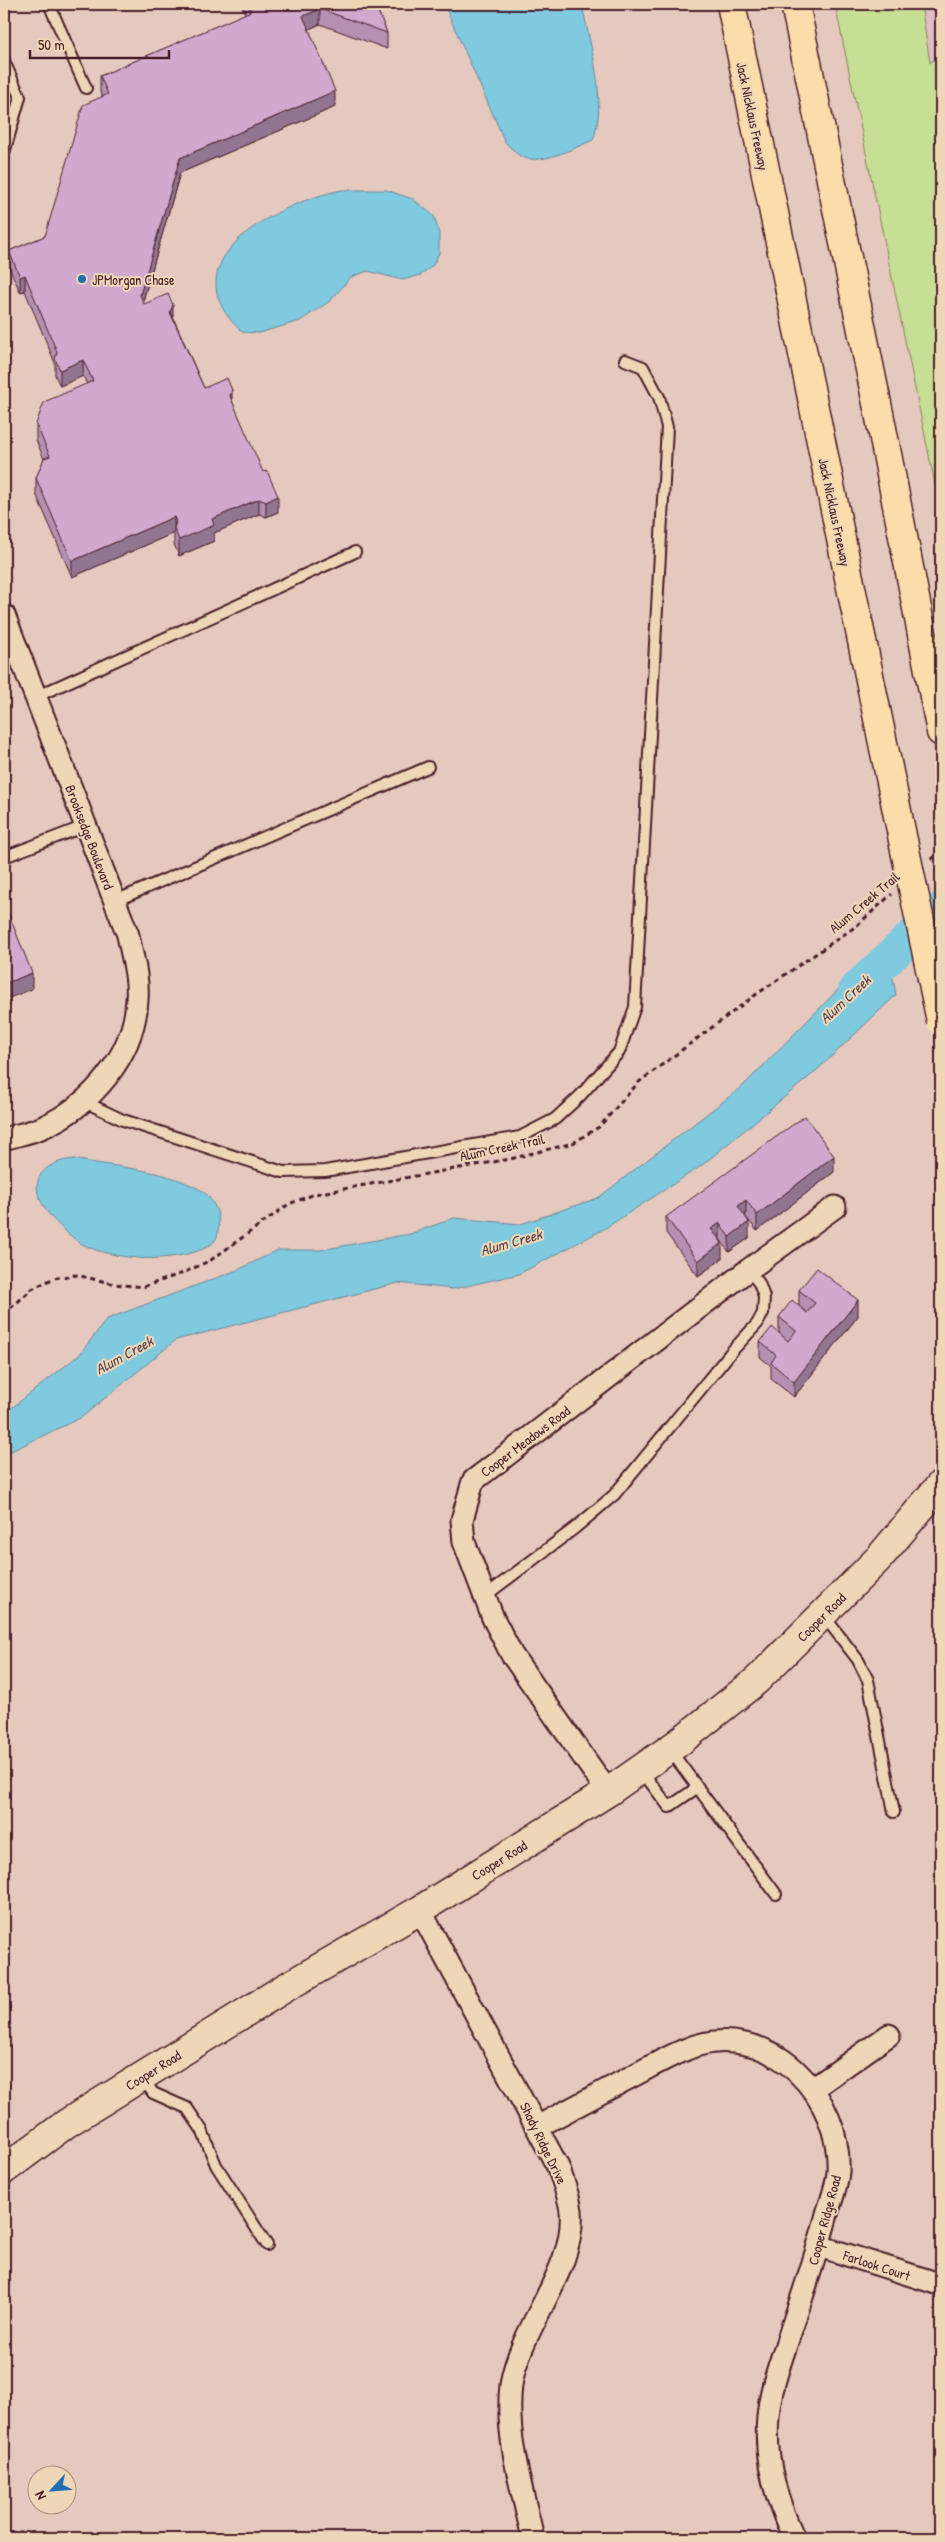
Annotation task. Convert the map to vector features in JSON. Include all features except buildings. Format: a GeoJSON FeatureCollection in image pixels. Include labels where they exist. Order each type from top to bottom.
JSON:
{"type":"FeatureCollection","features":[{"type":"Feature","properties":{"kind":"highway","name":"Jack Nicklaus Freeway"},"geometry":{"type":"LineString","coordinates":[[731,4],[916,857],[941,1021]]}},
{"type":"Feature","properties":{"kind":"highway"},"geometry":{"type":"LineString","coordinates":[[795,4],[879,414],[941,732]]}},
{"type":"Feature","properties":{"kind":"street","name":"Brooksedge Boulevard"},"geometry":{"type":"LineString","coordinates":[[4,1138],[41,1128],[85,1102],[118,1063],[130,1032],[138,1000],[135,969],[128,935],[5,622]]}},
{"type":"Feature","properties":{"kind":"street","name":"Cooper Meadows Road"},"geometry":{"type":"LineString","coordinates":[[608,1792],[512,1655],[493,1618],[464,1542],[462,1520],[473,1481],[748,1270],[835,1207]]}},
{"type":"Feature","properties":{"kind":"street","name":"Cooper Road"},"geometry":{"type":"LineString","coordinates":[[4,2170],[67,2123],[288,1986],[420,1910],[608,1792],[670,1749],[756,1681],[879,1558],[941,1484]]}},
{"type":"Feature","properties":{"kind":"street","name":"Shady Ridge Drive"},"geometry":{"type":"LineString","coordinates":[[420,1910],[558,2167],[571,2212],[564,2258],[517,2358],[512,2385],[510,2428],[533,2538]]}},
{"type":"Feature","properties":{"kind":"street"},"geometry":{"type":"LineString","coordinates":[[814,2088],[888,2035]]}},
{"type":"Feature","properties":{"kind":"street","name":"Cooper Ridge Road"},"geometry":{"type":"LineString","coordinates":[[537,2127],[688,2048],[717,2042],[749,2043],[766,2050],[785,2060],[814,2088],[833,2128],[838,2173],[819,2246],[779,2364],[768,2416],[767,2449],[772,2481],[782,2512],[794,2538]]}},
{"type":"Feature","properties":{"kind":"street","name":"Farlook Court"},"geometry":{"type":"LineString","coordinates":[[819,2246],[936,2283]]}},
{"type":"Feature","properties":{"kind":"lane"},"geometry":{"type":"LineString","coordinates":[[49,4],[86,88]]}},
{"type":"Feature","properties":{"kind":"lane"},"geometry":{"type":"LineString","coordinates":[[4,61],[20,97],[4,153]]}},
{"type":"Feature","properties":{"kind":"lane"},"geometry":{"type":"LineString","coordinates":[[85,1102],[123,1120],[283,1172],[325,1171],[520,1136],[555,1120],[580,1096],[619,1052],[635,1007],[667,427],[659,397],[643,367],[625,360]]}},
{"type":"Feature","properties":{"kind":"lane"},"geometry":{"type":"LineString","coordinates":[[35,697],[356,552]]}},
{"type":"Feature","properties":{"kind":"lane"},"geometry":{"type":"LineString","coordinates":[[115,901],[428,766]]}},
{"type":"Feature","properties":{"kind":"lane"},"geometry":{"type":"LineString","coordinates":[[4,857],[86,826]]}},
{"type":"Feature","properties":{"kind":"lane"},"geometry":{"type":"LineString","coordinates":[[485,1596],[575,1528],[614,1495],[732,1351],[758,1324],[763,1313],[764,1297],[759,1284],[748,1270]]}},
{"type":"Feature","properties":{"kind":"lane"},"geometry":{"type":"LineString","coordinates":[[823,1615],[858,1660],[868,1680],[894,1812]]}},
{"type":"Feature","properties":{"kind":"lane"},"geometry":{"type":"LineString","coordinates":[[670,1749],[776,1894]]}},
{"type":"Feature","properties":{"kind":"lane"},"geometry":{"type":"LineString","coordinates":[[640,1769],[668,1807],[698,1787]]}},
{"type":"Feature","properties":{"kind":"lane"},"geometry":{"type":"LineString","coordinates":[[143,2077],[153,2093],[187,2108],[202,2130],[216,2165],[267,2245]]}},
{"type":"Feature","properties":{"kind":"path"},"geometry":{"type":"LineString","coordinates":[[916,857],[941,850]]}},
{"type":"Feature","properties":{"kind":"path","name":"Alum Creek Trail"},"geometry":{"type":"LineString","coordinates":[[4,1314],[32,1289],[54,1278],[76,1275],[115,1284],[143,1287],[183,1273],[211,1260],[289,1204],[315,1194],[510,1159],[574,1143],[599,1127],[639,1082],[754,996],[855,927],[898,888]]}},
{"type":"Feature","properties":{"kind":"shaded area"},"geometry":{"type":"Polygon","coordinates":[[[921,4],[941,4],[941,55],[930,64],[921,4]]]}},
{"type":"Feature","properties":{"kind":"green space"},"geometry":{"type":"Polygon","coordinates":[[[835,4],[921,4],[930,63],[941,55],[941,513],[835,4]]]}},
{"type":"Feature","properties":{"kind":"water"},"geometry":{"type":"Polygon","coordinates":[[[444,4],[582,4],[598,90],[599,108],[593,140],[546,158],[528,159],[514,151],[505,142],[444,4]]]}},
{"type":"Feature","properties":{"kind":"water"},"geometry":{"type":"Polygon","coordinates":[[[342,190],[386,190],[413,199],[434,216],[439,233],[439,253],[433,265],[421,275],[402,280],[368,271],[351,277],[330,301],[300,321],[259,333],[242,332],[221,306],[216,281],[223,259],[239,238],[263,221],[289,207],[342,190]]]}},
{"type":"Feature","properties":{"kind":"water"},"geometry":{"type":"Polygon","coordinates":[[[886,941],[896,995],[815,1072],[701,1166],[604,1229],[519,1274],[453,1289],[398,1283],[176,1340],[82,1417],[7,1453],[4,1457],[4,1414],[79,1355],[107,1319],[240,1269],[278,1250],[320,1250],[410,1234],[454,1218],[521,1224],[598,1198],[743,1086],[886,941]]]}},
{"type":"Feature","properties":{"kind":"water"},"geometry":{"type":"Polygon","coordinates":[[[74,1159],[154,1173],[184,1182],[199,1189],[209,1197],[217,1212],[218,1234],[216,1239],[210,1245],[191,1253],[156,1258],[116,1255],[95,1250],[82,1244],[63,1229],[44,1207],[39,1196],[37,1184],[41,1174],[52,1165],[74,1159]]]}},
{"type":"Feature","properties":{"kind":"waterway","name":"Alum Creek"},"geometry":{"type":"LineString","coordinates":[[855,990],[941,909]]}},
{"type":"Feature","properties":{"kind":"place","name":"JPMorgan Chase"},"geometry":{"type":"Point","coordinates":[82,279]}}]}
